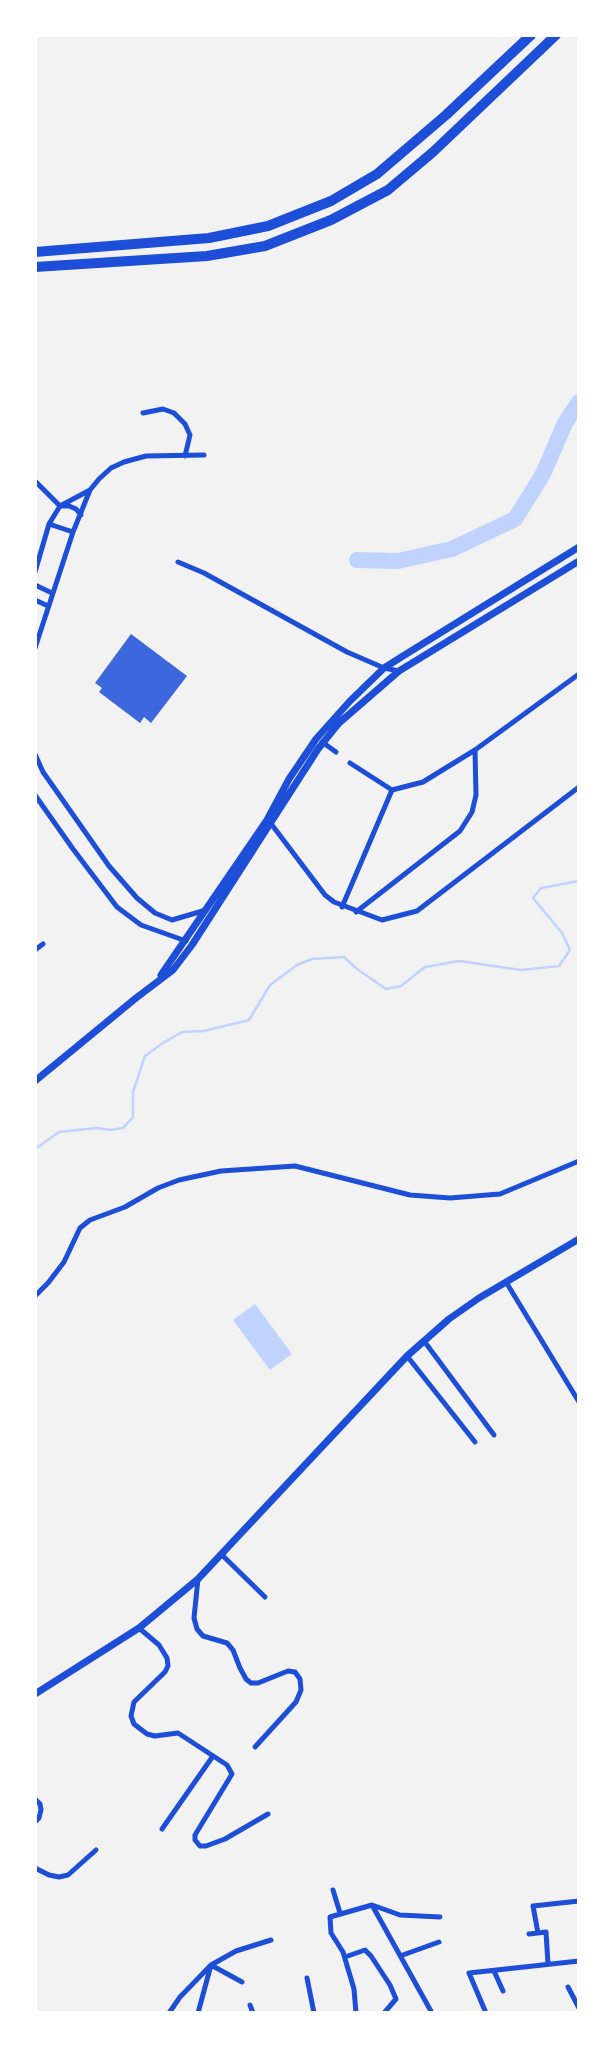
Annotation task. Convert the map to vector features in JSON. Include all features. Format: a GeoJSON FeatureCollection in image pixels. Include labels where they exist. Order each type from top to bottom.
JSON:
{"type":"FeatureCollection","features":[{"type":"Feature","properties":{"kind":"highway"},"geometry":{"type":"LineString","coordinates":[[35,252],[209,238],[268,226],[331,201],[377,174],[446,115],[531,35]]}},
{"type":"Feature","properties":{"kind":"highway"},"geometry":{"type":"LineString","coordinates":[[35,267],[207,256],[265,246],[331,220],[388,190],[433,152],[556,35]]}},
{"type":"Feature","properties":{"kind":"main road"},"geometry":{"type":"LineString","coordinates":[[35,1082],[173,970],[269,821],[289,779],[350,701],[384,668],[579,547]]}},
{"type":"Feature","properties":{"kind":"main road"},"geometry":{"type":"LineString","coordinates":[[320,741],[399,671],[579,561]]}},
{"type":"Feature","properties":{"kind":"main road"},"geometry":{"type":"LineString","coordinates":[[154,984],[269,821]]}},
{"type":"Feature","properties":{"kind":"main road"},"geometry":{"type":"LineString","coordinates":[[35,1694],[139,1628],[198,1579],[407,1356],[449,1319],[479,1297],[579,1239]]}},
{"type":"Feature","properties":{"kind":"street"},"geometry":{"type":"LineString","coordinates":[[143,413],[163,410],[174,413],[185,424],[190,435],[185,456]]}},
{"type":"Feature","properties":{"kind":"street"},"geometry":{"type":"LineString","coordinates":[[35,572],[50,524],[60,506],[90,490],[111,468],[146,456],[204,455]]}},
{"type":"Feature","properties":{"kind":"street"},"geometry":{"type":"LineString","coordinates":[[35,481],[60,506],[76,509],[81,515]]}},
{"type":"Feature","properties":{"kind":"street"},"geometry":{"type":"LineString","coordinates":[[35,648],[90,490]]}},
{"type":"Feature","properties":{"kind":"street"},"geometry":{"type":"LineString","coordinates":[[50,524],[74,532]]}},
{"type":"Feature","properties":{"kind":"street"},"geometry":{"type":"LineString","coordinates":[[178,562],[204,573],[347,652],[384,668],[399,671]]}},
{"type":"Feature","properties":{"kind":"street"},"geometry":{"type":"LineString","coordinates":[[35,585],[52,593]]}},
{"type":"Feature","properties":{"kind":"street"},"geometry":{"type":"LineString","coordinates":[[35,600],[48,606]]}},
{"type":"Feature","properties":{"kind":"street"},"geometry":{"type":"LineString","coordinates":[[350,763],[392,790],[423,782],[475,750],[579,674]]}},
{"type":"Feature","properties":{"kind":"street"},"geometry":{"type":"LineString","coordinates":[[320,741],[336,752]]}},
{"type":"Feature","properties":{"kind":"street"},"geometry":{"type":"LineString","coordinates":[[356,912],[460,831],[472,812],[476,795],[475,750]]}},
{"type":"Feature","properties":{"kind":"street"},"geometry":{"type":"LineString","coordinates":[[35,754],[43,772],[109,866],[137,898],[155,913],[172,920],[206,910]]}},
{"type":"Feature","properties":{"kind":"street"},"geometry":{"type":"LineString","coordinates":[[269,821],[325,895],[342,907],[382,920],[417,911],[579,786]]}},
{"type":"Feature","properties":{"kind":"street"},"geometry":{"type":"LineString","coordinates":[[342,907],[392,790]]}},
{"type":"Feature","properties":{"kind":"street"},"geometry":{"type":"LineString","coordinates":[[35,795],[117,907],[141,925],[186,941]]}},
{"type":"Feature","properties":{"kind":"street"},"geometry":{"type":"LineString","coordinates":[[164,935],[172,920]]}},
{"type":"Feature","properties":{"kind":"street"},"geometry":{"type":"LineString","coordinates":[[35,950],[43,944]]}},
{"type":"Feature","properties":{"kind":"street"},"geometry":{"type":"LineString","coordinates":[[35,1296],[64,1262],[80,1228],[90,1220],[125,1207],[158,1188],[179,1180],[221,1171],[295,1166],[410,1195],[450,1198],[500,1194],[579,1161]]}},
{"type":"Feature","properties":{"kind":"street"},"geometry":{"type":"LineString","coordinates":[[506,1282],[579,1402]]}},
{"type":"Feature","properties":{"kind":"street"},"geometry":{"type":"LineString","coordinates":[[424,1341],[494,1435]]}},
{"type":"Feature","properties":{"kind":"street"},"geometry":{"type":"LineString","coordinates":[[407,1356],[475,1442]]}},
{"type":"Feature","properties":{"kind":"street"},"geometry":{"type":"LineString","coordinates":[[221,1554],[265,1597]]}},
{"type":"Feature","properties":{"kind":"street"},"geometry":{"type":"LineString","coordinates":[[198,1579],[194,1618],[197,1629],[203,1636],[227,1643],[246,1679],[257,1683],[288,1671],[295,1672],[300,1679],[301,1690],[296,1702],[255,1747]]}},
{"type":"Feature","properties":{"kind":"street"},"geometry":{"type":"LineString","coordinates":[[139,1628],[159,1645],[167,1658],[168,1666],[134,1702],[131,1716],[134,1724],[147,1734],[155,1736],[178,1733],[227,1765],[232,1774],[195,1835],[195,1840],[200,1846],[206,1846],[225,1839],[268,1814]]}},
{"type":"Feature","properties":{"kind":"street"},"geometry":{"type":"LineString","coordinates":[[162,1829],[214,1756]]}},
{"type":"Feature","properties":{"kind":"street"},"geometry":{"type":"LineString","coordinates":[[35,1798],[41,1811],[35,1822]]}},
{"type":"Feature","properties":{"kind":"street"},"geometry":{"type":"LineString","coordinates":[[35,1868],[49,1875],[68,1875],[96,1850]]}},
{"type":"Feature","properties":{"kind":"street"},"geometry":{"type":"LineString","coordinates":[[332,1890],[340,1913]]}},
{"type":"Feature","properties":{"kind":"street"},"geometry":{"type":"LineString","coordinates":[[538,1933],[533,1906],[579,1901]]}},
{"type":"Feature","properties":{"kind":"street"},"geometry":{"type":"LineString","coordinates":[[372,1905],[432,2013]]}},
{"type":"Feature","properties":{"kind":"street"},"geometry":{"type":"LineString","coordinates":[[356,2013],[354,1989],[345,1957],[331,1933],[330,1917],[372,1905],[400,1915],[440,1917]]}},
{"type":"Feature","properties":{"kind":"street"},"geometry":{"type":"LineString","coordinates":[[529,1934],[546,1932],[548,1964]]}},
{"type":"Feature","properties":{"kind":"street"},"geometry":{"type":"LineString","coordinates":[[169,2013],[180,1997],[211,1965],[236,1951],[271,1940]]}},
{"type":"Feature","properties":{"kind":"street"},"geometry":{"type":"LineString","coordinates":[[400,1956],[439,1942]]}},
{"type":"Feature","properties":{"kind":"street"},"geometry":{"type":"LineString","coordinates":[[345,1957],[365,1950],[371,1956],[396,1999],[384,2013]]}},
{"type":"Feature","properties":{"kind":"street"},"geometry":{"type":"LineString","coordinates":[[486,2013],[469,1973],[579,1961]]}},
{"type":"Feature","properties":{"kind":"street"},"geometry":{"type":"LineString","coordinates":[[211,1965],[242,1982]]}},
{"type":"Feature","properties":{"kind":"street"},"geometry":{"type":"LineString","coordinates":[[198,2013],[211,1965]]}},
{"type":"Feature","properties":{"kind":"street"},"geometry":{"type":"LineString","coordinates":[[494,1971],[503,1991]]}},
{"type":"Feature","properties":{"kind":"street"},"geometry":{"type":"LineString","coordinates":[[307,1978],[314,2013]]}},
{"type":"Feature","properties":{"kind":"street"},"geometry":{"type":"LineString","coordinates":[[568,1987],[579,2008]]}},
{"type":"Feature","properties":{"kind":"street"},"geometry":{"type":"LineString","coordinates":[[250,2005],[253,2013]]}},
{"type":"Feature","properties":{"kind":"water"},"geometry":{"type":"Polygon","coordinates":[[[255,1304],[292,1354],[270,1370],[233,1320],[255,1304]]]}},
{"type":"Feature","properties":{"kind":"building"},"geometry":{"type":"Polygon","coordinates":[[[131,634],[187,676],[151,723],[144,717],[140,723],[99,692],[102,688],[95,683],[131,634]]]}},
{"type":"Feature","properties":{"kind":"waterway"},"geometry":{"type":"LineString","coordinates":[[357,560],[398,561],[452,549],[515,519],[543,474],[565,423],[579,402]]}},
{"type":"Feature","properties":{"kind":"waterway"},"geometry":{"type":"LineString","coordinates":[[35,1149],[59,1132],[123,1128],[133,1117],[133,1092],[145,1056],[182,1032],[204,1031],[249,1020],[270,985],[297,965],[312,959],[344,957],[386,989],[401,986],[425,967],[459,961],[521,970],[559,966],[570,950],[562,933],[533,898],[541,888],[579,881]]}}]}
